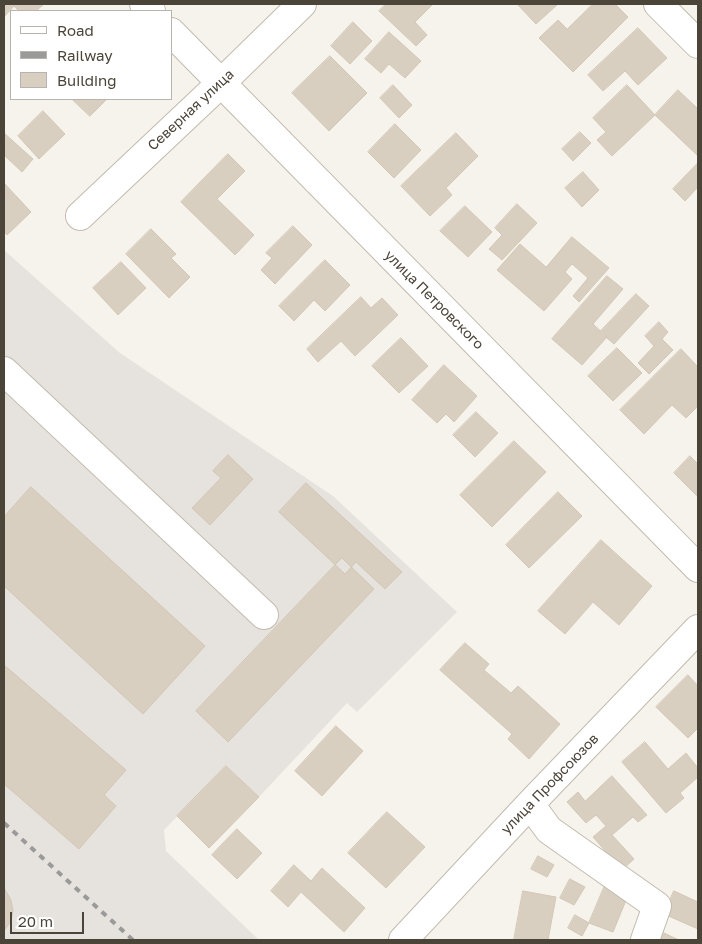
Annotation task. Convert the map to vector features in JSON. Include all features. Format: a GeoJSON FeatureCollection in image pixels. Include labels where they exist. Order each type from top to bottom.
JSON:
{"type":"FeatureCollection","features":[{"type":"Feature","properties":{"kind":"street","name":"Северная улица"},"geometry":{"type":"LineString","coordinates":[[80,216],[302,4]]}},
{"type":"Feature","properties":{"kind":"street"},"geometry":{"type":"LineString","coordinates":[[658,4],[698,44]]}},
{"type":"Feature","properties":{"kind":"street","name":"улица Петровского"},"geometry":{"type":"LineString","coordinates":[[172,33],[698,568]]}},
{"type":"Feature","properties":{"kind":"street"},"geometry":{"type":"LineString","coordinates":[[4,371],[264,615]]}},
{"type":"Feature","properties":{"kind":"street","name":"улица Профсоюзов"},"geometry":{"type":"LineString","coordinates":[[403,940],[698,629]]}},
{"type":"Feature","properties":{"kind":"street"},"geometry":{"type":"LineString","coordinates":[[530,804],[550,830],[657,906],[645,940]]}},
{"type":"Feature","properties":{"kind":"shaded area"},"geometry":{"type":"Polygon","coordinates":[[[4,250],[120,353],[333,496],[457,612],[357,712],[347,703],[259,797],[226,766],[164,830],[166,851],[259,940],[4,940],[4,250]]]}},
{"type":"Feature","properties":{"kind":"building"},"geometry":{"type":"Polygon","coordinates":[[[4,4],[44,4],[37,10],[18,10],[14,6],[4,17],[4,4]]]}},
{"type":"Feature","properties":{"kind":"building"},"geometry":{"type":"Polygon","coordinates":[[[386,4],[433,4],[415,22],[427,35],[416,46],[379,11],[386,4]]]}},
{"type":"Feature","properties":{"kind":"building"},"geometry":{"type":"Polygon","coordinates":[[[519,4],[558,4],[536,24],[519,4]]]}},
{"type":"Feature","properties":{"kind":"building"},"geometry":{"type":"Polygon","coordinates":[[[593,4],[615,4],[628,17],[573,72],[539,38],[558,20],[567,29],[593,4]]]}},
{"type":"Feature","properties":{"kind":"building"},"geometry":{"type":"Polygon","coordinates":[[[353,22],[372,41],[350,64],[331,46],[353,22]]]}},
{"type":"Feature","properties":{"kind":"building"},"geometry":{"type":"Polygon","coordinates":[[[638,28],[667,58],[638,85],[625,71],[603,91],[588,75],[638,28]]]}},
{"type":"Feature","properties":{"kind":"building"},"geometry":{"type":"Polygon","coordinates":[[[389,32],[421,61],[405,78],[389,64],[381,73],[365,59],[389,32]]]}},
{"type":"Feature","properties":{"kind":"building"},"geometry":{"type":"Polygon","coordinates":[[[330,56],[367,93],[329,131],[292,93],[330,56]]]}},
{"type":"Feature","properties":{"kind":"building"},"geometry":{"type":"Polygon","coordinates":[[[393,85],[412,105],[399,118],[380,98],[393,85]]]}},
{"type":"Feature","properties":{"kind":"building"},"geometry":{"type":"Polygon","coordinates":[[[627,85],[655,115],[612,156],[597,140],[606,132],[593,118],[627,85]]]}},
{"type":"Feature","properties":{"kind":"building"},"geometry":{"type":"Polygon","coordinates":[[[678,90],[698,109],[698,156],[655,115],[678,90]]]}},
{"type":"Feature","properties":{"kind":"building"},"geometry":{"type":"Polygon","coordinates":[[[73,100],[106,100],[90,116],[73,100]]]}},
{"type":"Feature","properties":{"kind":"building"},"geometry":{"type":"Polygon","coordinates":[[[43,111],[65,134],[39,159],[18,136],[43,111]]]}},
{"type":"Feature","properties":{"kind":"building"},"geometry":{"type":"Polygon","coordinates":[[[395,124],[421,150],[394,178],[368,152],[395,124]]]}},
{"type":"Feature","properties":{"kind":"building"},"geometry":{"type":"Polygon","coordinates":[[[580,132],[591,143],[573,161],[562,149],[580,132]]]}},
{"type":"Feature","properties":{"kind":"building"},"geometry":{"type":"Polygon","coordinates":[[[4,133],[33,159],[22,172],[4,155],[4,133]]]}},
{"type":"Feature","properties":{"kind":"building"},"geometry":{"type":"Polygon","coordinates":[[[456,133],[478,156],[446,188],[452,195],[430,216],[401,186],[456,133]]]}},
{"type":"Feature","properties":{"kind":"building"},"geometry":{"type":"Polygon","coordinates":[[[228,154],[245,171],[217,199],[254,235],[235,255],[181,202],[228,154]]]}},
{"type":"Feature","properties":{"kind":"building"},"geometry":{"type":"Polygon","coordinates":[[[698,163],[698,187],[685,201],[673,189],[698,163]]]}},
{"type":"Feature","properties":{"kind":"building"},"geometry":{"type":"Polygon","coordinates":[[[583,172],[599,190],[582,207],[565,188],[583,172]]]}},
{"type":"Feature","properties":{"kind":"building"},"geometry":{"type":"Polygon","coordinates":[[[4,183],[31,212],[7,235],[4,231],[4,183]]]}},
{"type":"Feature","properties":{"kind":"building"},"geometry":{"type":"Polygon","coordinates":[[[517,204],[537,223],[502,260],[489,249],[502,235],[495,228],[517,204]]]}},
{"type":"Feature","properties":{"kind":"building"},"geometry":{"type":"Polygon","coordinates":[[[465,206],[492,232],[468,257],[440,231],[465,206]]]}},
{"type":"Feature","properties":{"kind":"building"},"geometry":{"type":"Polygon","coordinates":[[[293,226],[312,245],[275,284],[261,270],[272,258],[266,253],[293,226]]]}},
{"type":"Feature","properties":{"kind":"building"},"geometry":{"type":"Polygon","coordinates":[[[151,229],[176,254],[171,258],[190,277],[169,298],[126,254],[151,229]]]}},
{"type":"Feature","properties":{"kind":"building"},"geometry":{"type":"Polygon","coordinates":[[[572,237],[609,268],[579,302],[573,296],[588,278],[572,264],[565,272],[572,279],[544,311],[497,270],[520,244],[546,267],[572,237]]]}},
{"type":"Feature","properties":{"kind":"building"},"geometry":{"type":"Polygon","coordinates":[[[325,260],[350,285],[325,311],[314,300],[294,321],[279,306],[325,260]]]}},
{"type":"Feature","properties":{"kind":"building"},"geometry":{"type":"Polygon","coordinates":[[[121,262],[146,288],[118,315],[93,288],[121,262]]]}},
{"type":"Feature","properties":{"kind":"building"},"geometry":{"type":"Polygon","coordinates":[[[607,276],[623,289],[593,324],[607,337],[582,365],[552,339],[607,276]]]}},
{"type":"Feature","properties":{"kind":"building"},"geometry":{"type":"Polygon","coordinates":[[[636,294],[649,306],[614,344],[600,332],[636,294]]]}},
{"type":"Feature","properties":{"kind":"building"},"geometry":{"type":"Polygon","coordinates":[[[361,297],[371,308],[382,298],[398,315],[355,356],[341,341],[318,362],[307,349],[361,297]]]}},
{"type":"Feature","properties":{"kind":"building"},"geometry":{"type":"Polygon","coordinates":[[[659,322],[668,332],[662,339],[673,350],[649,374],[638,363],[654,346],[645,336],[659,322]]]}},
{"type":"Feature","properties":{"kind":"building"},"geometry":{"type":"Polygon","coordinates":[[[401,338],[428,366],[399,393],[372,366],[401,338]]]}},
{"type":"Feature","properties":{"kind":"building"},"geometry":{"type":"Polygon","coordinates":[[[617,348],[642,373],[613,401],[588,376],[617,348]]]}},
{"type":"Feature","properties":{"kind":"building"},"geometry":{"type":"Polygon","coordinates":[[[681,349],[698,367],[698,406],[686,418],[672,405],[644,434],[620,410],[681,349]]]}},
{"type":"Feature","properties":{"kind":"building"},"geometry":{"type":"Polygon","coordinates":[[[444,365],[477,396],[454,422],[446,414],[437,423],[412,400],[444,365]]]}},
{"type":"Feature","properties":{"kind":"building"},"geometry":{"type":"Polygon","coordinates":[[[476,412],[498,433],[475,457],[453,435],[476,412]]]}},
{"type":"Feature","properties":{"kind":"building"},"geometry":{"type":"Polygon","coordinates":[[[514,441],[546,472],[492,527],[460,495],[514,441]]]}},
{"type":"Feature","properties":{"kind":"building"},"geometry":{"type":"Polygon","coordinates":[[[228,455],[253,479],[210,525],[192,508],[221,478],[213,471],[228,455]]]}},
{"type":"Feature","properties":{"kind":"building"},"geometry":{"type":"Polygon","coordinates":[[[690,456],[698,464],[698,497],[674,473],[690,456]]]}},
{"type":"Feature","properties":{"kind":"building"},"geometry":{"type":"Polygon","coordinates":[[[306,483],[402,572],[385,589],[356,562],[345,574],[279,512],[306,483]]]}},
{"type":"Feature","properties":{"kind":"building"},"geometry":{"type":"Polygon","coordinates":[[[31,487],[205,646],[143,714],[4,586],[4,517],[31,487]]]}},
{"type":"Feature","properties":{"kind":"building"},"geometry":{"type":"Polygon","coordinates":[[[558,492],[582,516],[529,568],[506,545],[558,492]]]}},
{"type":"Feature","properties":{"kind":"building"},"geometry":{"type":"Polygon","coordinates":[[[601,540],[652,586],[619,625],[593,602],[565,634],[538,611],[601,540]]]}},
{"type":"Feature","properties":{"kind":"building"},"geometry":{"type":"Polygon","coordinates":[[[342,558],[374,589],[228,742],[196,711],[342,558]]]}},
{"type":"Feature","properties":{"kind":"building"},"geometry":{"type":"Polygon","coordinates":[[[465,643],[489,664],[484,670],[511,693],[518,686],[560,724],[529,759],[508,739],[512,734],[440,670],[465,643]]]}},
{"type":"Feature","properties":{"kind":"building"},"geometry":{"type":"Polygon","coordinates":[[[4,665],[126,770],[104,795],[116,806],[79,849],[4,784],[4,665]]]}},
{"type":"Feature","properties":{"kind":"building"},"geometry":{"type":"Polygon","coordinates":[[[688,675],[698,686],[698,728],[688,738],[656,707],[688,675]]]}},
{"type":"Feature","properties":{"kind":"building"},"geometry":{"type":"Polygon","coordinates":[[[336,726],[363,751],[322,796],[295,771],[336,726]]]}},
{"type":"Feature","properties":{"kind":"building"},"geometry":{"type":"Polygon","coordinates":[[[645,742],[668,769],[686,753],[698,768],[698,777],[680,793],[684,798],[666,813],[622,762],[645,742]]]}},
{"type":"Feature","properties":{"kind":"building"},"geometry":{"type":"Polygon","coordinates":[[[226,766],[259,797],[209,848],[177,816],[226,766]]]}},
{"type":"Feature","properties":{"kind":"building"},"geometry":{"type":"Polygon","coordinates":[[[612,776],[647,815],[638,822],[633,817],[612,835],[634,859],[622,870],[593,837],[606,826],[596,815],[586,823],[567,802],[578,792],[585,801],[612,776]]]}},
{"type":"Feature","properties":{"kind":"building"},"geometry":{"type":"Polygon","coordinates":[[[387,812],[425,847],[386,888],[348,853],[387,812]]]}},
{"type":"Feature","properties":{"kind":"building"},"geometry":{"type":"Polygon","coordinates":[[[237,829],[262,853],[237,879],[212,855],[237,829]]]}},
{"type":"Feature","properties":{"kind":"building"},"geometry":{"type":"Polygon","coordinates":[[[538,856],[554,865],[547,877],[531,869],[538,856]]]}},
{"type":"Feature","properties":{"kind":"building"},"geometry":{"type":"Polygon","coordinates":[[[294,865],[311,881],[322,868],[365,908],[344,932],[301,892],[288,907],[271,891],[294,865]]]}},
{"type":"Feature","properties":{"kind":"building"},"geometry":{"type":"Polygon","coordinates":[[[570,879],[585,887],[574,905],[560,898],[570,879]]]}},
{"type":"Feature","properties":{"kind":"building"},"geometry":{"type":"Polygon","coordinates":[[[606,883],[629,893],[613,932],[589,923],[606,883]]]}},
{"type":"Feature","properties":{"kind":"building"},"geometry":{"type":"Polygon","coordinates":[[[4,888],[11,900],[13,911],[11,921],[4,931],[4,888]]]}},
{"type":"Feature","properties":{"kind":"building"},"geometry":{"type":"Polygon","coordinates":[[[523,891],[556,897],[548,940],[514,940],[523,891]]]}},
{"type":"Feature","properties":{"kind":"building"},"geometry":{"type":"Polygon","coordinates":[[[674,891],[698,902],[698,929],[664,914],[674,891]]]}},
{"type":"Feature","properties":{"kind":"building"},"geometry":{"type":"Polygon","coordinates":[[[575,915],[589,923],[582,936],[568,928],[575,915]]]}},
{"type":"Feature","properties":{"kind":"building"},"geometry":{"type":"Polygon","coordinates":[[[664,933],[679,940],[661,940],[664,933]]]}},
{"type":"Feature","properties":{"kind":"railway"},"geometry":{"type":"LineString","coordinates":[[4,823],[133,940]]}}]}
